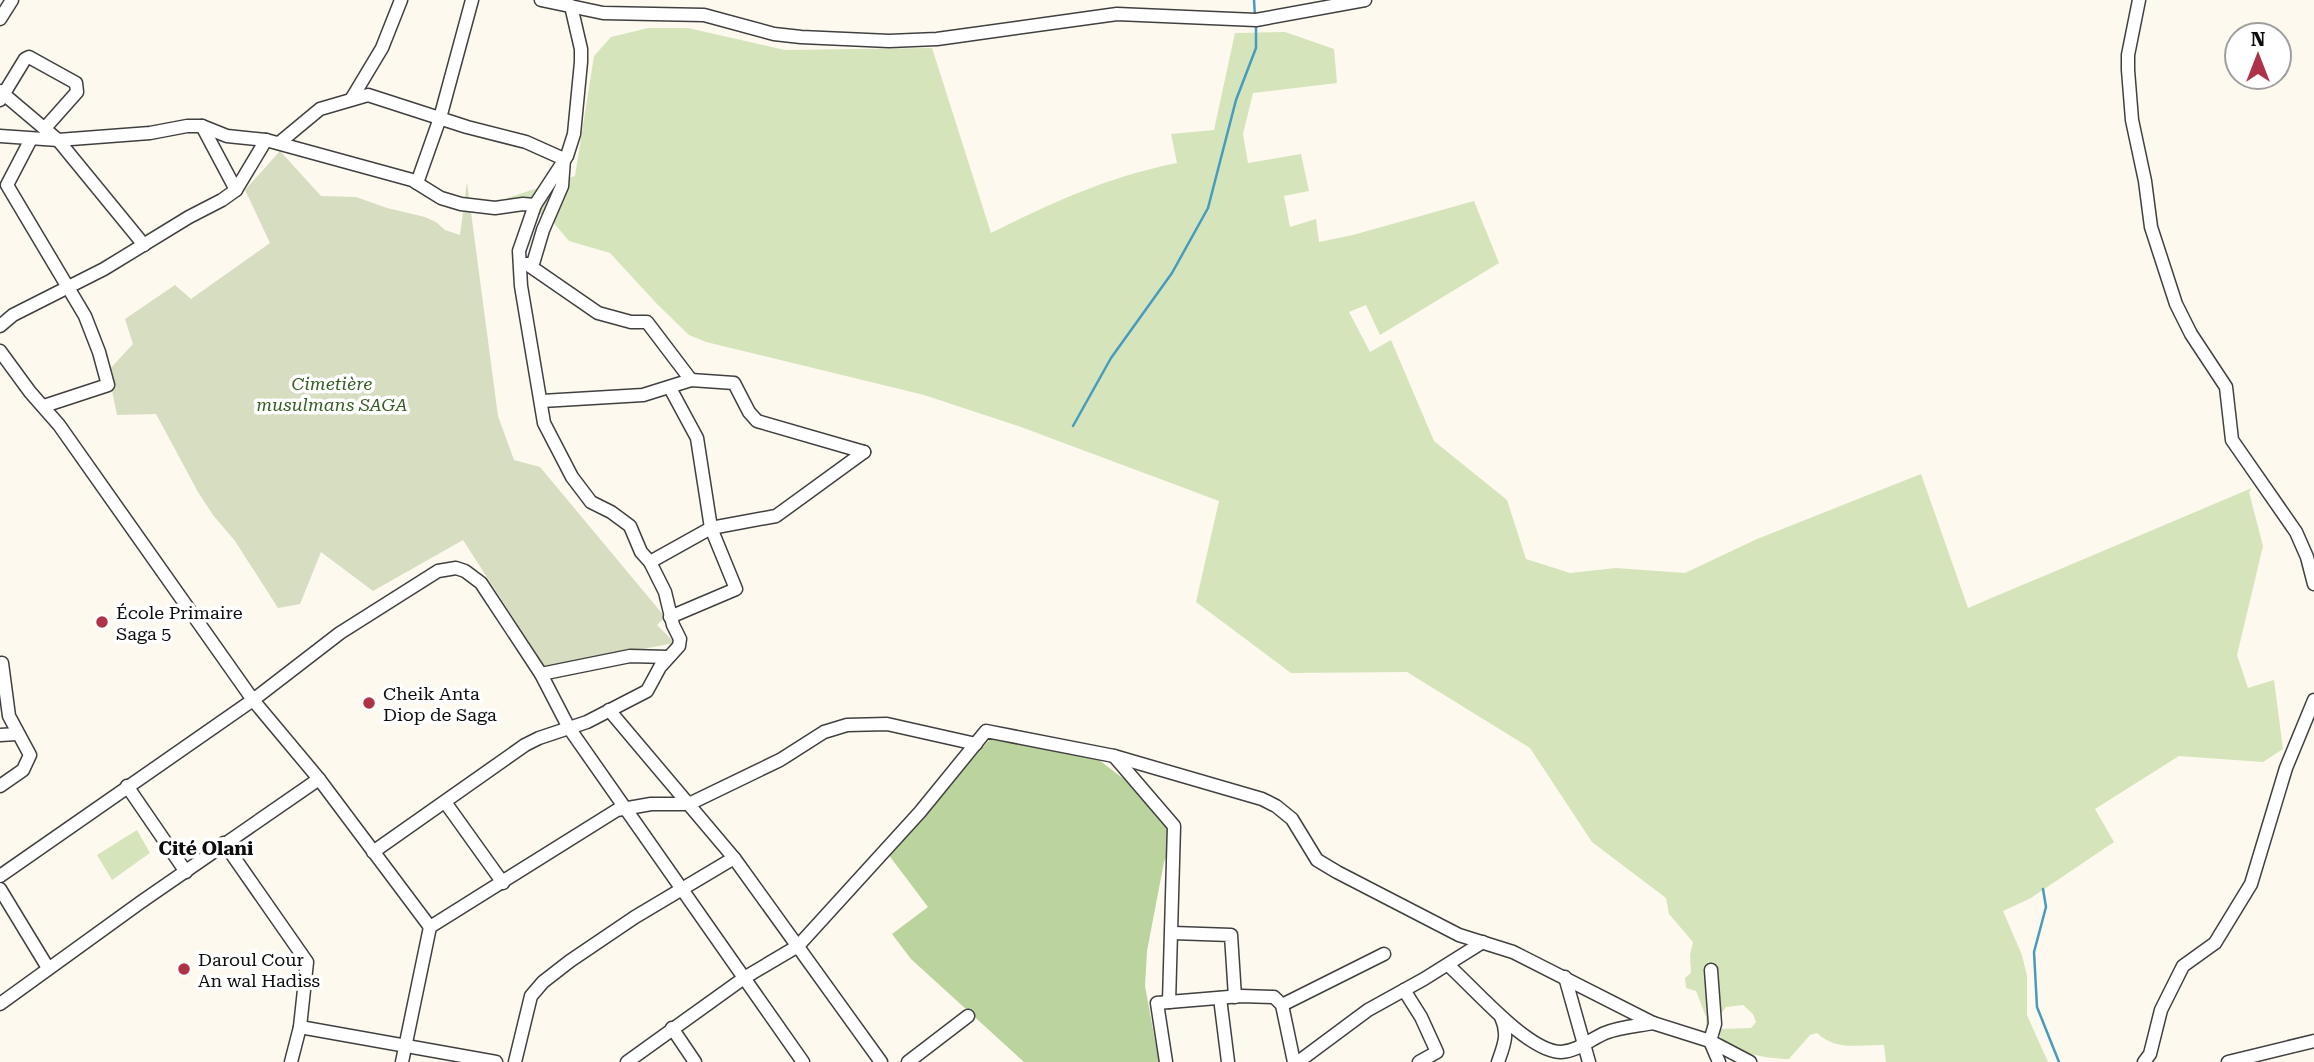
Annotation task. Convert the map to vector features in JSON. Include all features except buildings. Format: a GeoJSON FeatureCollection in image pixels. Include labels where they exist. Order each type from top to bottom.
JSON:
{"type":"FeatureCollection","features":[{"type":"Feature","properties":{"kind":"street"},"geometry":{"type":"LineString","coordinates":[[0,19],[12,0]]}},
{"type":"Feature","properties":{"kind":"street"},"geometry":{"type":"LineString","coordinates":[[352,99],[382,48],[401,0]]}},
{"type":"Feature","properties":{"kind":"street"},"geometry":{"type":"LineString","coordinates":[[417,183],[440,118],[472,0]]}},
{"type":"Feature","properties":{"kind":"street"},"geometry":{"type":"LineString","coordinates":[[541,0],[603,13],[704,15],[774,34],[889,41],[937,39],[1117,14],[1256,20],[1365,0]]}},
{"type":"Feature","properties":{"kind":"street"},"geometry":{"type":"LineString","coordinates":[[2139,0],[2128,71],[2132,120],[2145,181],[2151,227],[2176,304],[2191,334],[2226,387],[2232,440],[2296,532],[2311,564],[2314,584]]}},
{"type":"Feature","properties":{"kind":"street"},"geometry":{"type":"LineString","coordinates":[[373,852],[525,746],[539,738],[587,722],[647,691],[680,639],[670,617],[665,592],[650,562],[640,552],[630,526],[591,502],[572,477],[544,423],[519,260],[524,235],[535,205],[565,159],[574,134],[581,49],[571,6]]}},
{"type":"Feature","properties":{"kind":"street"},"geometry":{"type":"LineString","coordinates":[[46,128],[77,92],[76,83],[29,57],[1,95],[58,140],[144,245]]}},
{"type":"Feature","properties":{"kind":"street"},"geometry":{"type":"LineString","coordinates":[[0,326],[13,315],[67,288],[222,200],[236,190],[273,142],[320,108],[368,95],[526,142],[565,159]]}},
{"type":"Feature","properties":{"kind":"street"},"geometry":{"type":"LineString","coordinates":[[0,136],[58,140],[202,126],[227,136],[273,142],[417,183],[441,198],[481,208],[535,205]]}},
{"type":"Feature","properties":{"kind":"street"},"geometry":{"type":"LineString","coordinates":[[202,126],[236,190]]}},
{"type":"Feature","properties":{"kind":"street"},"geometry":{"type":"LineString","coordinates":[[31,139],[7,185],[92,332],[108,385],[44,406]]}},
{"type":"Feature","properties":{"kind":"street"},"geometry":{"type":"LineString","coordinates":[[532,267],[543,230],[562,186],[565,159]]}},
{"type":"Feature","properties":{"kind":"street"},"geometry":{"type":"LineString","coordinates":[[519,260],[598,313],[631,322],[647,322],[691,380]]}},
{"type":"Feature","properties":{"kind":"street"},"geometry":{"type":"LineString","coordinates":[[0,353],[30,393],[44,406],[253,700],[319,779],[430,927]]}},
{"type":"Feature","properties":{"kind":"street"},"geometry":{"type":"LineString","coordinates":[[541,401],[631,396],[670,388],[691,380],[734,383],[749,412],[757,421],[864,452],[776,516],[712,528],[650,562]]}},
{"type":"Feature","properties":{"kind":"street"},"geometry":{"type":"LineString","coordinates":[[670,388],[697,438],[712,528],[736,589],[670,617]]}},
{"type":"Feature","properties":{"kind":"street"},"geometry":{"type":"LineString","coordinates":[[0,876],[253,700],[340,632],[438,571],[450,567],[465,570],[481,583],[541,674],[569,728],[803,1062]]}},
{"type":"Feature","properties":{"kind":"street"},"geometry":{"type":"LineString","coordinates":[[541,674],[630,656],[668,657]]}},
{"type":"Feature","properties":{"kind":"street"},"geometry":{"type":"LineString","coordinates":[[0,786],[23,770],[29,760],[29,749],[17,734],[9,716],[2,663]]}},
{"type":"Feature","properties":{"kind":"street"},"geometry":{"type":"LineString","coordinates":[[2144,1062],[2150,1054],[2161,1010],[2183,966],[2215,943],[2251,884],[2286,768],[2314,700]]}},
{"type":"Feature","properties":{"kind":"street"},"geometry":{"type":"LineString","coordinates":[[609,710],[734,858],[881,1062]]}},
{"type":"Feature","properties":{"kind":"street"},"geometry":{"type":"LineString","coordinates":[[402,1062],[430,927],[625,808],[651,804],[689,804],[780,760],[824,732],[847,725],[887,724],[976,744]]}},
{"type":"Feature","properties":{"kind":"street"},"geometry":{"type":"LineString","coordinates":[[626,1062],[744,978],[798,946],[920,812],[986,731],[1114,756],[1262,799],[1292,819],[1317,860],[1431,922],[1459,935],[1513,952],[1653,1023],[1710,1041],[1750,1062]]}},
{"type":"Feature","properties":{"kind":"street"},"geometry":{"type":"LineString","coordinates":[[0,735],[17,734]]}},
{"type":"Feature","properties":{"kind":"street"},"geometry":{"type":"LineString","coordinates":[[1114,756],[1174,826],[1169,1002]]}},
{"type":"Feature","properties":{"kind":"street"},"geometry":{"type":"LineString","coordinates":[[0,1004],[224,843],[319,779]]}},
{"type":"Feature","properties":{"kind":"street"},"geometry":{"type":"LineString","coordinates":[[127,786],[186,872]]}},
{"type":"Feature","properties":{"kind":"street"},"geometry":{"type":"LineString","coordinates":[[445,802],[503,883]]}},
{"type":"Feature","properties":{"kind":"street"},"geometry":{"type":"LineString","coordinates":[[224,843],[307,962],[300,1027],[291,1062]]}},
{"type":"Feature","properties":{"kind":"street"},"geometry":{"type":"LineString","coordinates":[[516,1062],[532,993],[570,961],[734,858]]}},
{"type":"Feature","properties":{"kind":"street"},"geometry":{"type":"LineString","coordinates":[[0,889],[48,968]]}},
{"type":"Feature","properties":{"kind":"street"},"geometry":{"type":"LineString","coordinates":[[1173,933],[1231,935],[1235,997]]}},
{"type":"Feature","properties":{"kind":"street"},"geometry":{"type":"LineString","coordinates":[[1166,1062],[1157,1003],[1274,997],[1282,1005],[1296,1062],[1368,1010],[1483,942]]}},
{"type":"Feature","properties":{"kind":"street"},"geometry":{"type":"LineString","coordinates":[[1282,1005],[1384,954]]}},
{"type":"Feature","properties":{"kind":"street"},"geometry":{"type":"LineString","coordinates":[[1448,965],[1501,1017],[1542,1049],[1560,1052],[1584,1045],[1614,1030],[1653,1023]]}},
{"type":"Feature","properties":{"kind":"street"},"geometry":{"type":"LineString","coordinates":[[1710,970],[1715,1024],[1710,1041],[1719,1062]]}},
{"type":"Feature","properties":{"kind":"street"},"geometry":{"type":"LineString","coordinates":[[1565,977],[1589,1062]]}},
{"type":"Feature","properties":{"kind":"street"},"geometry":{"type":"LineString","coordinates":[[1404,990],[1421,1017],[1440,1057],[1419,1062]]}},
{"type":"Feature","properties":{"kind":"street"},"geometry":{"type":"LineString","coordinates":[[1220,998],[1228,1062]]}},
{"type":"Feature","properties":{"kind":"street"},"geometry":{"type":"LineString","coordinates":[[908,1062],[968,1016]]}},
{"type":"Feature","properties":{"kind":"street"},"geometry":{"type":"LineString","coordinates":[[1497,1062],[1507,1037],[1501,1017]]}},
{"type":"Feature","properties":{"kind":"street"},"geometry":{"type":"LineString","coordinates":[[300,1027],[496,1062]]}},
{"type":"Feature","properties":{"kind":"street"},"geometry":{"type":"LineString","coordinates":[[672,1028],[695,1062]]}},
{"type":"Feature","properties":{"kind":"street"},"geometry":{"type":"LineString","coordinates":[[2228,1062],[2314,1041]]}},
{"type":"Feature","properties":{"kind":"green space"},"geometry":{"type":"Polygon","coordinates":[[[648,28],[688,28],[785,50],[932,48],[991,233],[1081,192],[1127,175],[1177,163],[1171,134],[1214,130],[1235,33],[1285,32],[1334,49],[1337,83],[1253,93],[1243,134],[1248,163],[1301,154],[1309,191],[1284,196],[1290,227],[1316,219],[1319,242],[1474,201],[1499,263],[1380,335],[1366,305],[1349,312],[1370,352],[1391,340],[1434,441],[1507,500],[1526,559],[1570,573],[1616,568],[1685,573],[1757,539],[1921,474],[1968,608],[2252,488],[2249,492],[2263,546],[2237,655],[2248,688],[2274,680],[2283,749],[2263,762],[2179,756],[2095,809],[2114,842],[2031,898],[2003,911],[2022,955],[2027,976],[2027,1015],[2048,1062],[1886,1062],[1884,1045],[1841,1045],[1817,1033],[1810,1035],[1789,1059],[1760,1056],[1740,1050],[1723,1040],[1718,1033],[1721,1029],[1751,1028],[1756,1022],[1753,1014],[1743,1005],[1726,1007],[1715,1022],[1706,1027],[1706,1017],[1696,991],[1686,988],[1685,978],[1691,973],[1690,955],[1693,942],[1669,914],[1666,898],[1592,842],[1530,748],[1407,672],[1291,673],[1196,602],[1219,501],[1021,427],[924,395],[706,342],[689,335],[610,253],[569,241],[547,215],[523,212],[507,198],[575,176],[594,56],[611,37],[648,28]]]}},
{"type":"Feature","properties":{"kind":"green space","name":"Cimetière musulmans SAGA"},"geometry":{"type":"Polygon","coordinates":[[[280,151],[321,196],[356,197],[425,217],[445,230],[460,235],[467,182],[498,416],[514,460],[540,467],[665,617],[657,625],[675,643],[545,667],[463,540],[373,591],[321,552],[300,604],[278,608],[235,541],[198,492],[156,414],[117,415],[108,371],[133,344],[125,319],[175,285],[191,299],[270,243],[245,190],[280,151]]]}},
{"type":"Feature","properties":{"kind":"green space"},"geometry":{"type":"Polygon","coordinates":[[[992,737],[1099,760],[1133,786],[1169,829],[1169,851],[1164,862],[1147,951],[1145,986],[1159,1062],[1024,1062],[911,959],[892,934],[928,907],[888,854],[992,737]]]}},
{"type":"Feature","properties":{"kind":"green space"},"geometry":{"type":"Polygon","coordinates":[[[137,830],[150,853],[112,880],[97,855],[137,830]]]}},
{"type":"Feature","properties":{"kind":"waterway"},"geometry":{"type":"LineString","coordinates":[[1254,0],[1255,17]]}},
{"type":"Feature","properties":{"kind":"waterway"},"geometry":{"type":"LineString","coordinates":[[1073,426],[1111,358],[1172,273],[1208,208],[1236,100],[1256,48],[1256,24]]}},
{"type":"Feature","properties":{"kind":"waterway"},"geometry":{"type":"LineString","coordinates":[[2043,889],[2046,907],[2034,952],[2037,1007],[2059,1062]]}},
{"type":"Feature","properties":{"kind":"place","name":"École Primaire Saga 5"},"geometry":{"type":"Point","coordinates":[102,622]}},
{"type":"Feature","properties":{"kind":"place","name":"Cheik Anta Diop de Saga"},"geometry":{"type":"Point","coordinates":[369,703]}},
{"type":"Feature","properties":{"kind":"place","name":"Daroul Cour An wal Hadiss"},"geometry":{"type":"Point","coordinates":[184,969]}},
{"type":"Feature","properties":{"kind":"district","name":"Cité Olani"},"geometry":{"type":"Point","coordinates":[206,848]}}]}
